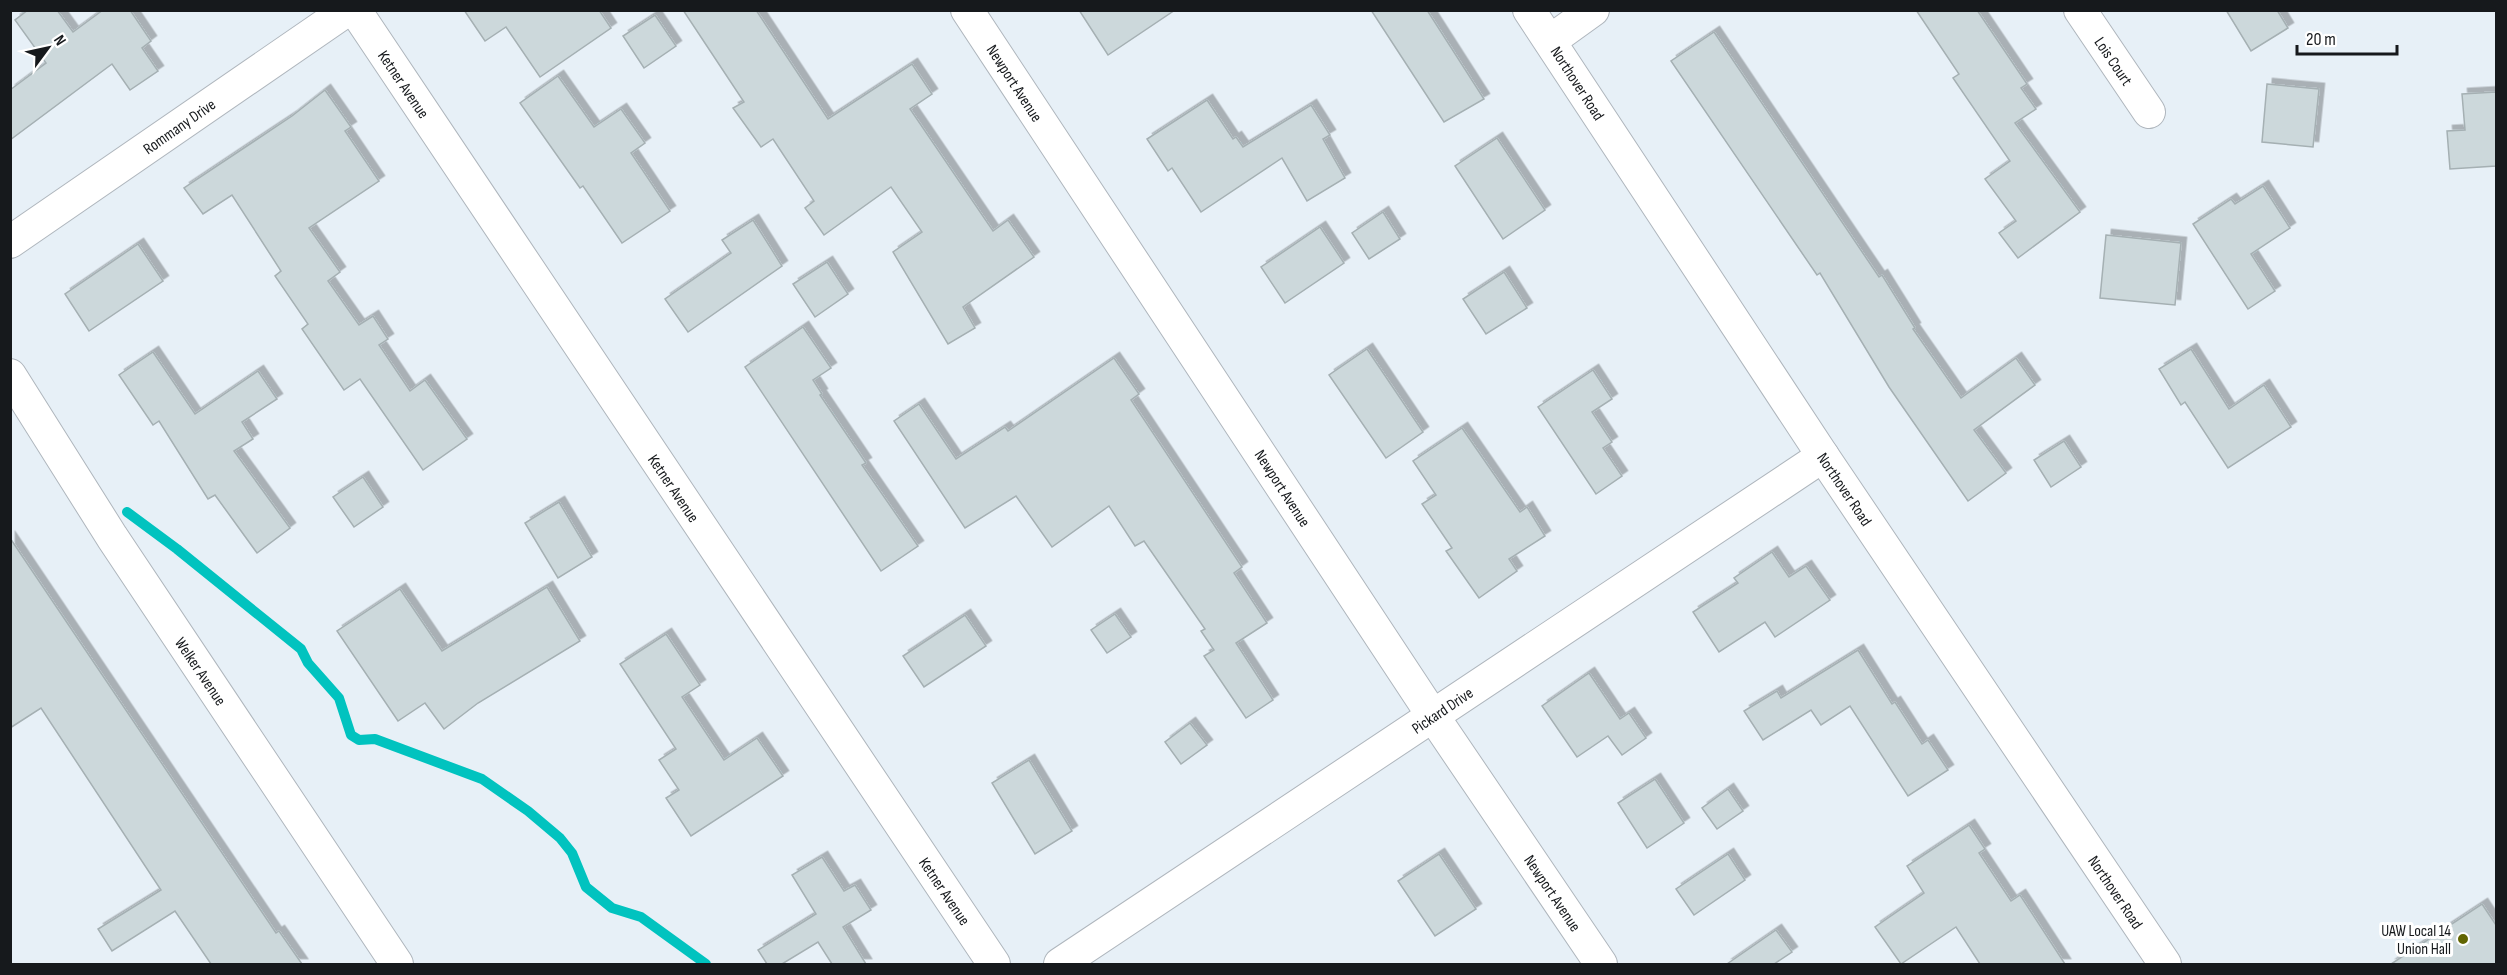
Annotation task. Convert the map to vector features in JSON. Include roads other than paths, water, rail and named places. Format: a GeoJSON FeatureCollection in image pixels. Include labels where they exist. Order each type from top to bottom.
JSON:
{"type":"FeatureCollection","features":[{"type":"Feature","properties":{"kind":"street","name":"Rommany Drive"},"geometry":{"type":"LineString","coordinates":[[10,242],[346,10]]}},
{"type":"Feature","properties":{"kind":"street","name":"Ketner Avenue"},"geometry":{"type":"LineString","coordinates":[[355,10],[994,964]]}},
{"type":"Feature","properties":{"kind":"street","name":"Newport Avenue"},"geometry":{"type":"LineString","coordinates":[[967,10],[1433,716],[1601,964]]}},
{"type":"Feature","properties":{"kind":"street","name":"Northover Road"},"geometry":{"type":"LineString","coordinates":[[1529,10],[1823,456],[2165,964]]}},
{"type":"Feature","properties":{"kind":"street"},"geometry":{"type":"LineString","coordinates":[[1550,41],[1593,10]]}},
{"type":"Feature","properties":{"kind":"street","name":"Lois Court"},"geometry":{"type":"LineString","coordinates":[[2080,10],[2149,112]]}},
{"type":"Feature","properties":{"kind":"street","name":"Welker Avenue"},"geometry":{"type":"LineString","coordinates":[[10,375],[112,537],[397,964]]}},
{"type":"Feature","properties":{"kind":"street","name":"Pickard Drive"},"geometry":{"type":"LineString","coordinates":[[1060,964],[1823,456]]}},
{"type":"Feature","properties":{"kind":"waterway"},"geometry":{"type":"LineString","coordinates":[[127,512],[177,549],[301,649],[308,663],[339,698],[351,735],[359,740],[375,739],[482,779],[528,811],[560,838],[572,853],[586,887],[612,908],[641,917],[706,964]]}},
{"type":"Feature","properties":{"kind":"place","name":"UAW Local 14 Union Hall"},"geometry":{"type":"Point","coordinates":[2463,939]}}]}
